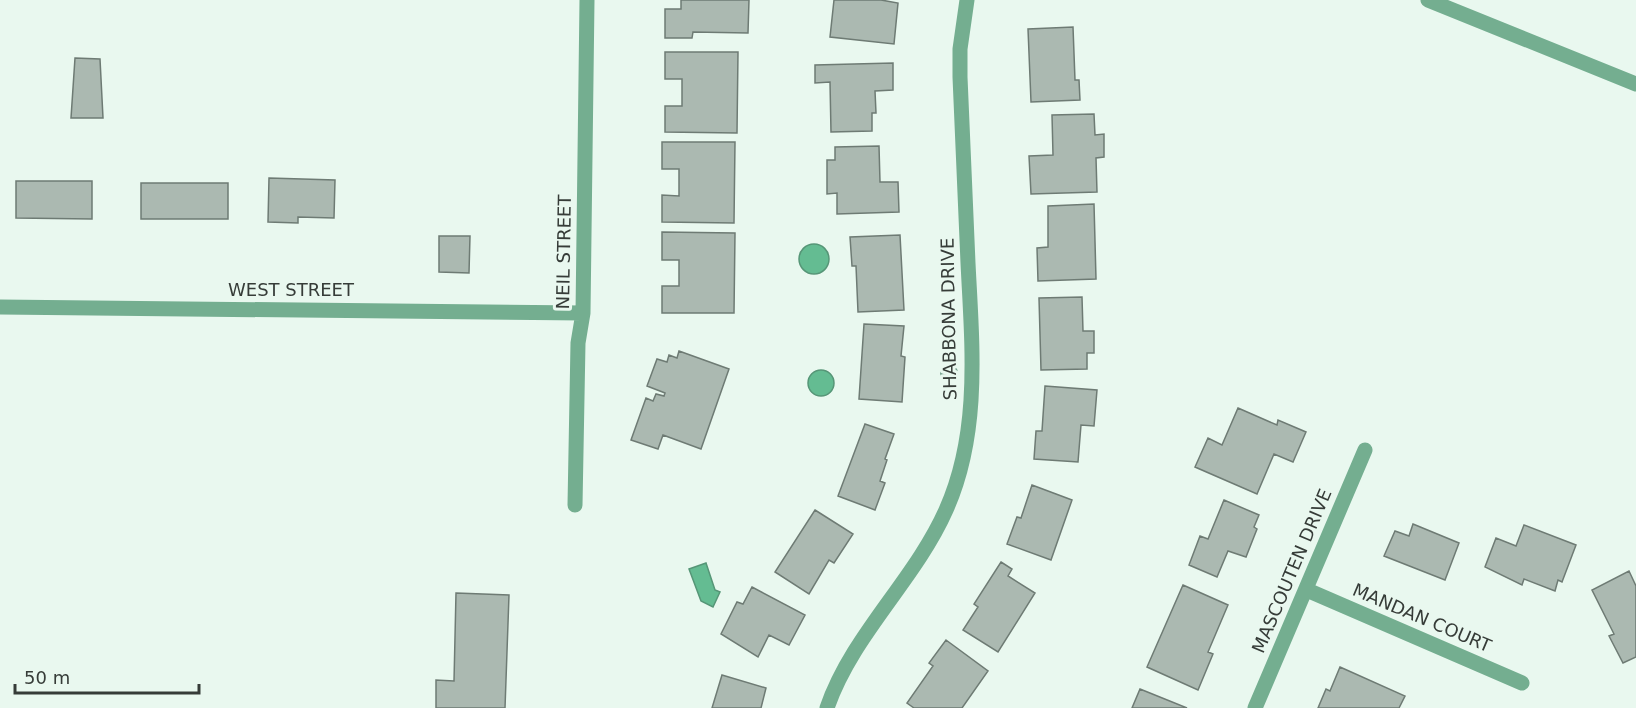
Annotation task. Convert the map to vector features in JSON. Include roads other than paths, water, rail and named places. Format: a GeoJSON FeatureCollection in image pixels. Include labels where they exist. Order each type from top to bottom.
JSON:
{"type":"FeatureCollection","features":[{"type":"Feature","properties":{"kind":"street","name":"NEIL STREET"},"geometry":{"type":"LineString","coordinates":[[575,505],[578,343],[583,313],[587,0]]}},
{"type":"Feature","properties":{"kind":"street","name":"SHABBONA DRIVE"},"geometry":{"type":"LineString","coordinates":[[827,708],[869,631],[931,543],[948,507],[960,469],[972,393],[960,58],[967,0]]}},
{"type":"Feature","properties":{"kind":"street"},"geometry":{"type":"LineString","coordinates":[[1428,0],[1636,84]]}},
{"type":"Feature","properties":{"kind":"street","name":"WEST STREET"},"geometry":{"type":"LineString","coordinates":[[0,307],[583,313]]}},
{"type":"Feature","properties":{"kind":"street","name":"MASCOUTEN DRIVE"},"geometry":{"type":"LineString","coordinates":[[1255,708],[1365,450]]}},
{"type":"Feature","properties":{"kind":"street","name":"MANDAN COURT"},"geometry":{"type":"LineString","coordinates":[[1307,590],[1522,683]]}}]}
